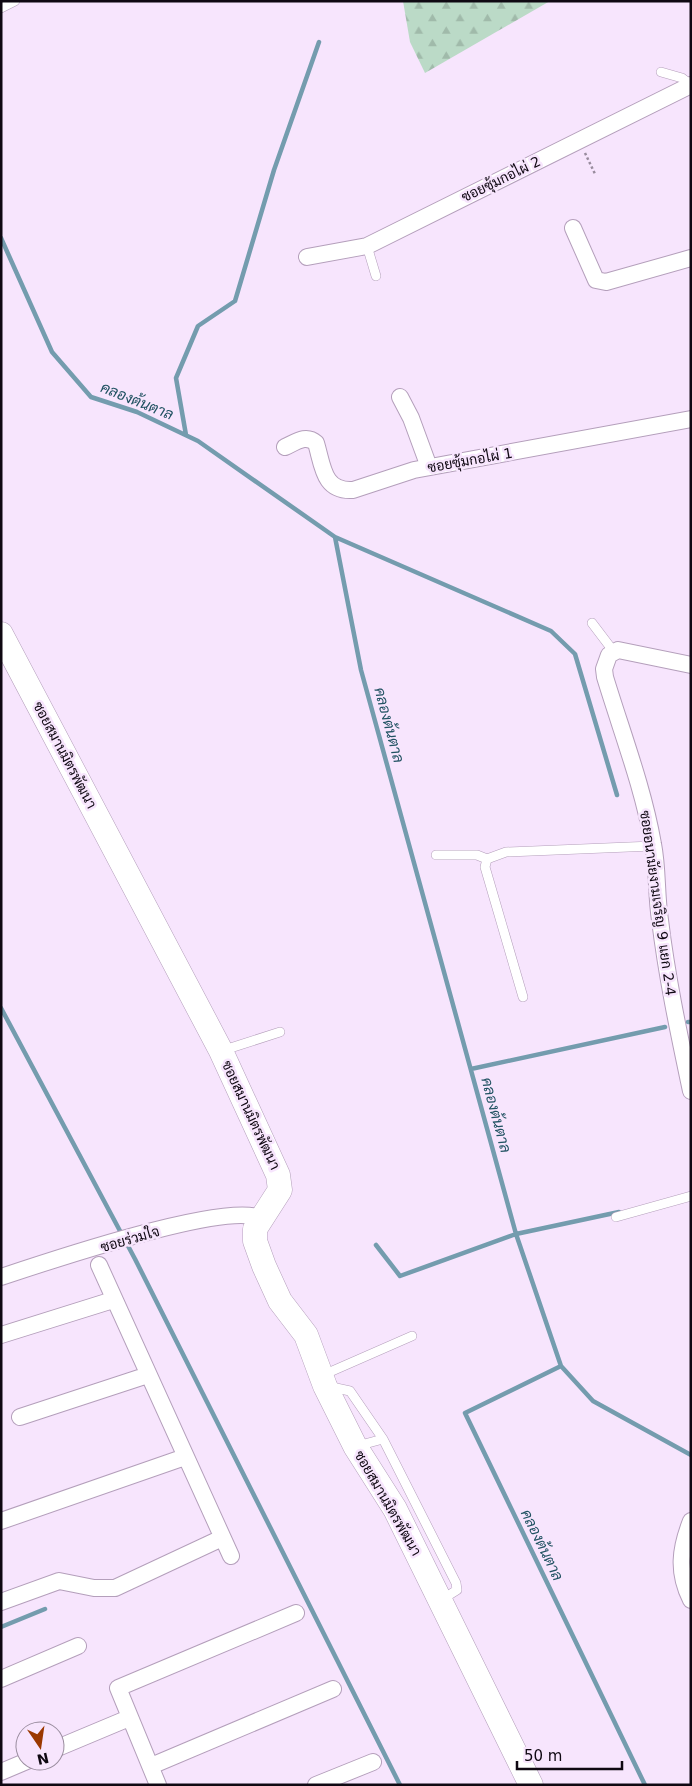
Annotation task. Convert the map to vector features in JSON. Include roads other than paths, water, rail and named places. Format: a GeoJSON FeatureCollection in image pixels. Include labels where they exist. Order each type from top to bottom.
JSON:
{"type":"FeatureCollection","features":[{"type":"Feature","properties":{"kind":"street","name":"ซอยซุ้มกอไผ่ 2"},"geometry":{"type":"LineString","coordinates":[[307,257],[367,246],[691,85]]}},
{"type":"Feature","properties":{"kind":"street"},"geometry":{"type":"LineString","coordinates":[[572,228],[596,280],[600,282],[615,280],[691,258]]}},
{"type":"Feature","properties":{"kind":"street"},"geometry":{"type":"LineString","coordinates":[[400,397],[411,418],[428,467]]}},
{"type":"Feature","properties":{"kind":"street","name":"ซอยซุ้มกอไผ่ 1"},"geometry":{"type":"LineString","coordinates":[[285,447],[305,438],[316,443],[327,480],[335,488],[343,491],[353,490],[428,467],[691,420]]}},
{"type":"Feature","properties":{"kind":"street","name":"ซอยสมานมิตรพัฒนา"},"geometry":{"type":"LineString","coordinates":[[1,634],[221,1050],[278,1175],[280,1190],[270,1208],[260,1218],[255,1229],[255,1241],[264,1266],[280,1301],[306,1335],[323,1381],[356,1446],[404,1504],[440,1600],[531,1785]]}},
{"type":"Feature","properties":{"kind":"street"},"geometry":{"type":"LineString","coordinates":[[614,652],[625,650],[650,658],[691,665]]}},
{"type":"Feature","properties":{"kind":"street","name":"ซอยอนามัยงามเจริญ 9 แยก 2-4"},"geometry":{"type":"LineString","coordinates":[[614,652],[606,662],[605,677],[639,779],[653,846],[666,970],[691,1091]]}},
{"type":"Feature","properties":{"kind":"street","name":"ซอยร่วมใจ"},"geometry":{"type":"LineString","coordinates":[[1,1277],[155,1232],[225,1215],[240,1214],[260,1218]]}},
{"type":"Feature","properties":{"kind":"street"},"geometry":{"type":"LineString","coordinates":[[99,1265],[113,1300],[231,1556]]}},
{"type":"Feature","properties":{"kind":"street"},"geometry":{"type":"LineString","coordinates":[[1,1335],[113,1300]]}},
{"type":"Feature","properties":{"kind":"street"},"geometry":{"type":"LineString","coordinates":[[20,1417],[148,1375]]}},
{"type":"Feature","properties":{"kind":"street"},"geometry":{"type":"LineString","coordinates":[[1,1522],[185,1457]]}},
{"type":"Feature","properties":{"kind":"street"},"geometry":{"type":"LineString","coordinates":[[691,1521],[682,1546],[680,1563],[691,1600]]}},
{"type":"Feature","properties":{"kind":"street"},"geometry":{"type":"LineString","coordinates":[[1,1602],[58,1581],[94,1588],[115,1588],[222,1538]]}},
{"type":"Feature","properties":{"kind":"street"},"geometry":{"type":"LineString","coordinates":[[158,1785],[118,1688],[296,1614]]}},
{"type":"Feature","properties":{"kind":"street"},"geometry":{"type":"LineString","coordinates":[[1,1679],[78,1646]]}},
{"type":"Feature","properties":{"kind":"street"},"geometry":{"type":"LineString","coordinates":[[151,1766],[334,1689]]}},
{"type":"Feature","properties":{"kind":"street"},"geometry":{"type":"LineString","coordinates":[[65,1745],[129,1718]]}},
{"type":"Feature","properties":{"kind":"street"},"geometry":{"type":"LineString","coordinates":[[316,1785],[373,1762]]}},
{"type":"Feature","properties":{"kind":"street"},"geometry":{"type":"LineString","coordinates":[[1,1772],[15,1766]]}},
{"type":"Feature","properties":{"kind":"lane"},"geometry":{"type":"LineString","coordinates":[[1,8],[15,1]]}},
{"type":"Feature","properties":{"kind":"lane"},"geometry":{"type":"LineString","coordinates":[[662,72],[682,78],[691,85]]}},
{"type":"Feature","properties":{"kind":"lane"},"geometry":{"type":"LineString","coordinates":[[367,246],[376,276]]}},
{"type":"Feature","properties":{"kind":"lane"},"geometry":{"type":"LineString","coordinates":[[592,622],[614,652]]}},
{"type":"Feature","properties":{"kind":"lane"},"geometry":{"type":"LineString","coordinates":[[436,855],[476,855],[486,859],[506,852],[653,846]]}},
{"type":"Feature","properties":{"kind":"lane"},"geometry":{"type":"LineString","coordinates":[[486,859],[486,866],[523,997]]}},
{"type":"Feature","properties":{"kind":"lane"},"geometry":{"type":"LineString","coordinates":[[221,1050],[280,1032]]}},
{"type":"Feature","properties":{"kind":"lane"},"geometry":{"type":"LineString","coordinates":[[616,1217],[691,1196]]}},
{"type":"Feature","properties":{"kind":"lane"},"geometry":{"type":"LineString","coordinates":[[323,1381],[412,1336]]}},
{"type":"Feature","properties":{"kind":"lane"},"geometry":{"type":"LineString","coordinates":[[323,1381],[350,1391],[383,1439],[404,1504]]}},
{"type":"Feature","properties":{"kind":"lane"},"geometry":{"type":"LineString","coordinates":[[356,1446],[383,1439]]}},
{"type":"Feature","properties":{"kind":"waterway"},"geometry":{"type":"LineString","coordinates":[[186,435],[176,378],[198,326],[235,301],[274,170],[319,42]]}},
{"type":"Feature","properties":{"kind":"waterway","name":"คลองต้นตาล"},"geometry":{"type":"LineString","coordinates":[[1,238],[52,352],[91,397],[137,412],[198,441],[335,537],[361,670],[516,1234],[561,1366],[465,1413],[645,1785]]}},
{"type":"Feature","properties":{"kind":"waterway"},"geometry":{"type":"LineString","coordinates":[[335,537],[551,631],[575,654],[617,795]]}},
{"type":"Feature","properties":{"kind":"waterway"},"geometry":{"type":"LineString","coordinates":[[1,1008],[135,1259],[400,1785]]}},
{"type":"Feature","properties":{"kind":"waterway"},"geometry":{"type":"LineString","coordinates":[[471,1069],[665,1027]]}},
{"type":"Feature","properties":{"kind":"waterway"},"geometry":{"type":"LineString","coordinates":[[376,1245],[400,1276],[516,1234],[619,1212]]}},
{"type":"Feature","properties":{"kind":"waterway","name":"คลองต้นตาล"},"geometry":{"type":"LineString","coordinates":[[561,1366],[593,1401],[691,1455]]}},
{"type":"Feature","properties":{"kind":"waterway"},"geometry":{"type":"LineString","coordinates":[[1,1627],[45,1609]]}}]}
